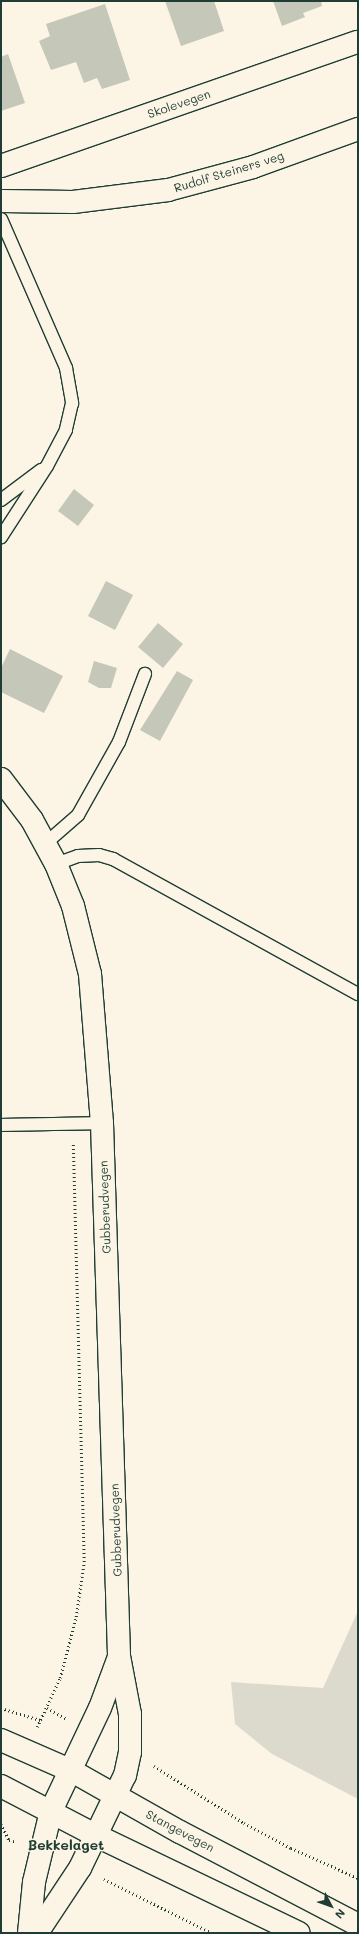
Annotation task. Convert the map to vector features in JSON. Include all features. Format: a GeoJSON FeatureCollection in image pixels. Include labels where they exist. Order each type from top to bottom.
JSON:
{"type":"FeatureCollection","features":[{"type":"Feature","properties":{"kind":"main road","name":"Skolevegen"},"geometry":{"type":"LineString","coordinates":[[1,166],[358,42]]}},
{"type":"Feature","properties":{"kind":"main road","name":"Rudolf Steiners veg"},"geometry":{"type":"LineString","coordinates":[[1,201],[73,202],[168,190],[253,167],[358,129]]}},
{"type":"Feature","properties":{"kind":"main road","name":"Gubberudvegen"},"geometry":{"type":"LineString","coordinates":[[1,779],[46,843],[56,864],[73,906],[90,974],[102,1124],[119,1656],[130,1714],[130,1752],[126,1775],[67,1891],[37,1933]]}},
{"type":"Feature","properties":{"kind":"main road","name":"Gubberudvegen"},"geometry":{"type":"LineString","coordinates":[[29,1933],[35,1876],[51,1811],[72,1771],[119,1656]]}},
{"type":"Feature","properties":{"kind":"main road","name":"Stangevegen"},"geometry":{"type":"LineString","coordinates":[[1,1740],[72,1771],[115,1796],[358,1925]]}},
{"type":"Feature","properties":{"kind":"main road"},"geometry":{"type":"LineString","coordinates":[[1,1786],[95,1835],[299,1933]]}},
{"type":"Feature","properties":{"kind":"lane"},"geometry":{"type":"LineString","coordinates":[[1,219],[66,368],[72,403],[66,430],[47,466],[1,537]]}},
{"type":"Feature","properties":{"kind":"lane"},"geometry":{"type":"LineString","coordinates":[[1,500],[47,466]]}},
{"type":"Feature","properties":{"kind":"lane"},"geometry":{"type":"LineString","coordinates":[[46,843],[78,815],[119,742],[145,674]]}},
{"type":"Feature","properties":{"kind":"lane"},"geometry":{"type":"LineString","coordinates":[[56,864],[78,856],[99,855],[113,859],[358,994]]}},
{"type":"Feature","properties":{"kind":"lane"},"geometry":{"type":"LineString","coordinates":[[1,1125],[102,1124]]}},
{"type":"Feature","properties":{"kind":"path"},"geometry":{"type":"LineString","coordinates":[[35,1730],[47,1708],[60,1678],[76,1618],[84,1562],[72,1125]]}},
{"type":"Feature","properties":{"kind":"path"},"geometry":{"type":"LineString","coordinates":[[1,1708],[40,1720]]}},
{"type":"Feature","properties":{"kind":"path"},"geometry":{"type":"LineString","coordinates":[[47,1708],[74,1723]]}},
{"type":"Feature","properties":{"kind":"path"},"geometry":{"type":"LineString","coordinates":[[150,1764],[244,1824],[291,1848],[358,1878]]}},
{"type":"Feature","properties":{"kind":"path"},"geometry":{"type":"LineString","coordinates":[[1,1824],[9,1840]]}},
{"type":"Feature","properties":{"kind":"path"},"geometry":{"type":"LineString","coordinates":[[100,1877],[212,1933]]}},
{"type":"Feature","properties":{"kind":"shaded area"},"geometry":{"type":"Polygon","coordinates":[[[358,1611],[358,1799],[272,1754],[235,1724],[231,1682],[323,1688],[358,1611]]]}},
{"type":"Feature","properties":{"kind":"building"},"geometry":{"type":"Polygon","coordinates":[[[165,1],[214,1],[224,31],[181,46],[165,1]]]}},
{"type":"Feature","properties":{"kind":"building"},"geometry":{"type":"Polygon","coordinates":[[[273,1],[321,1],[322,6],[303,13],[305,17],[282,26],[273,1]]]}},
{"type":"Feature","properties":{"kind":"building"},"geometry":{"type":"Polygon","coordinates":[[[105,4],[130,80],[102,89],[97,78],[84,83],[76,62],[51,70],[39,41],[50,36],[46,24],[105,4]]]}},
{"type":"Feature","properties":{"kind":"building"},"geometry":{"type":"Polygon","coordinates":[[[8,54],[25,103],[1,111],[1,57],[8,54]]]}},
{"type":"Feature","properties":{"kind":"building"},"geometry":{"type":"Polygon","coordinates":[[[74,489],[94,505],[78,526],[58,511],[74,489]]]}},
{"type":"Feature","properties":{"kind":"building"},"geometry":{"type":"Polygon","coordinates":[[[106,581],[133,595],[115,630],[88,616],[106,581]]]}},
{"type":"Feature","properties":{"kind":"building"},"geometry":{"type":"Polygon","coordinates":[[[158,623],[183,644],[163,668],[138,647],[158,623]]]}},
{"type":"Feature","properties":{"kind":"building"},"geometry":{"type":"Polygon","coordinates":[[[10,649],[63,676],[44,713],[1,692],[1,668],[10,649]]]}},
{"type":"Feature","properties":{"kind":"building"},"geometry":{"type":"Polygon","coordinates":[[[94,661],[117,668],[111,688],[99,688],[88,682],[94,661]]]}},
{"type":"Feature","properties":{"kind":"building"},"geometry":{"type":"Polygon","coordinates":[[[177,671],[193,680],[160,741],[140,730],[177,671]]]}},
{"type":"Feature","properties":{"kind":"district","name":"Bekkelaget"},"geometry":{"type":"Point","coordinates":[66,1845]}}]}
